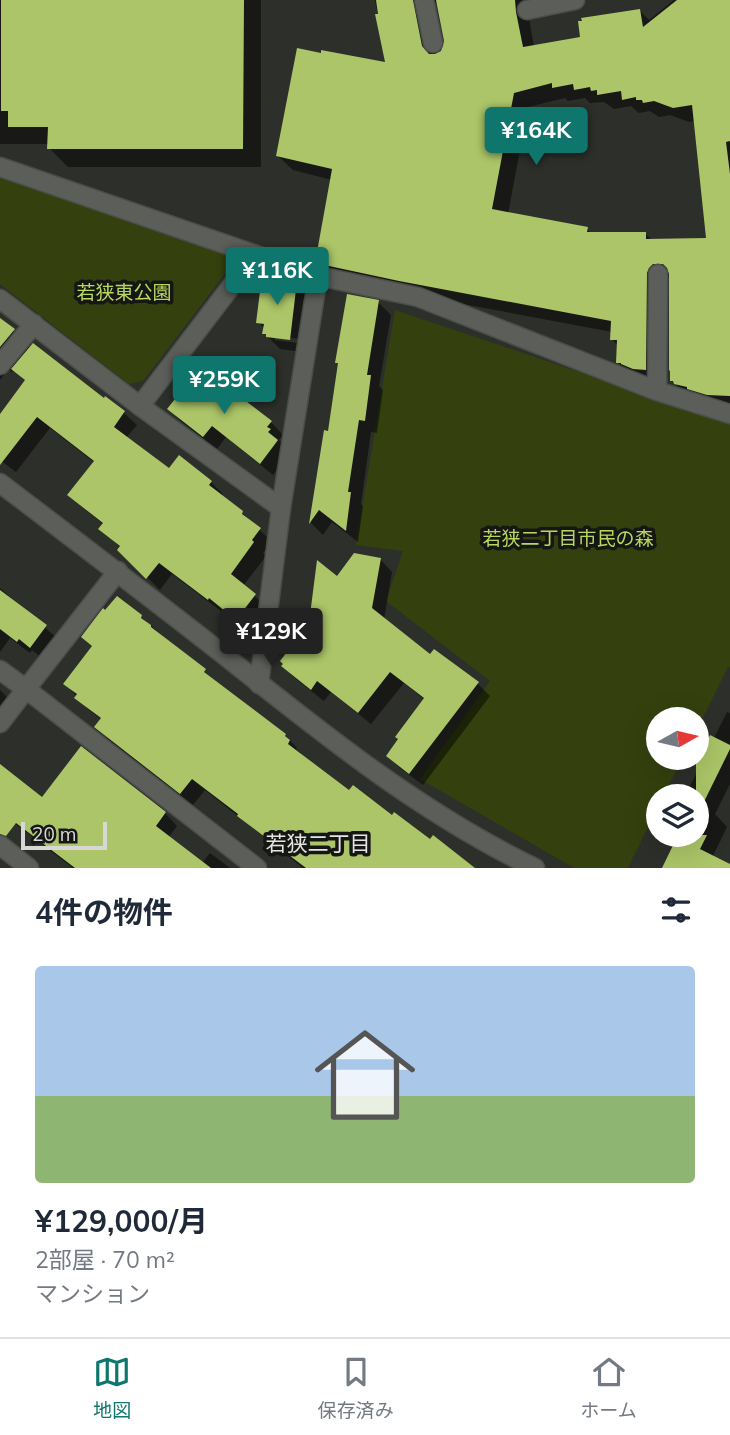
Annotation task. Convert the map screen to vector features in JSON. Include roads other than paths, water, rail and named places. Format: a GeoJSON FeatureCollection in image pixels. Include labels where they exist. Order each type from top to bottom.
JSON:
{"type":"FeatureCollection","features":[{"type":"Feature","properties":{"kind":"street"},"geometry":{"type":"LineString","coordinates":[[424,0],[433,43]]}},
{"type":"Feature","properties":{"kind":"street"},"geometry":{"type":"LineString","coordinates":[[527,10],[575,0]]}},
{"type":"Feature","properties":{"kind":"street"},"geometry":{"type":"LineString","coordinates":[[0,167],[318,276],[418,297],[657,391],[730,414]]}},
{"type":"Feature","properties":{"kind":"street"},"geometry":{"type":"LineString","coordinates":[[140,406],[255,255]]}},
{"type":"Feature","properties":{"kind":"street"},"geometry":{"type":"LineString","coordinates":[[657,391],[658,274]]}},
{"type":"Feature","properties":{"kind":"street"},"geometry":{"type":"LineString","coordinates":[[260,684],[281,508],[318,276]]}},
{"type":"Feature","properties":{"kind":"street"},"geometry":{"type":"LineString","coordinates":[[0,299],[140,406],[281,508]]}},
{"type":"Feature","properties":{"kind":"street"},"geometry":{"type":"LineString","coordinates":[[0,365],[34,324]]}},
{"type":"Feature","properties":{"kind":"street"},"geometry":{"type":"LineString","coordinates":[[0,483],[118,571],[345,750],[420,803],[535,868]]}},
{"type":"Feature","properties":{"kind":"street"},"geometry":{"type":"LineString","coordinates":[[0,723],[118,571]]}},
{"type":"Feature","properties":{"kind":"street"},"geometry":{"type":"LineString","coordinates":[[0,670],[257,868]]}},
{"type":"Feature","properties":{"kind":"street"},"geometry":{"type":"LineString","coordinates":[[0,845],[29,868]]}},
{"type":"Feature","properties":{"kind":"street"},"geometry":{"type":"LineString","coordinates":[[493,868],[505,853]]}},
{"type":"Feature","properties":{"kind":"district","name":"若狭二丁目"},"geometry":{"type":"Point","coordinates":[318,844]}},
{"type":"Feature","properties":{"kind":"park label","name":"若狭東公園"},"geometry":{"type":"Point","coordinates":[124,292]}},
{"type":"Feature","properties":{"kind":"park label","name":"若狭二丁目市民の森"},"geometry":{"type":"Point","coordinates":[568,538]}}]}
